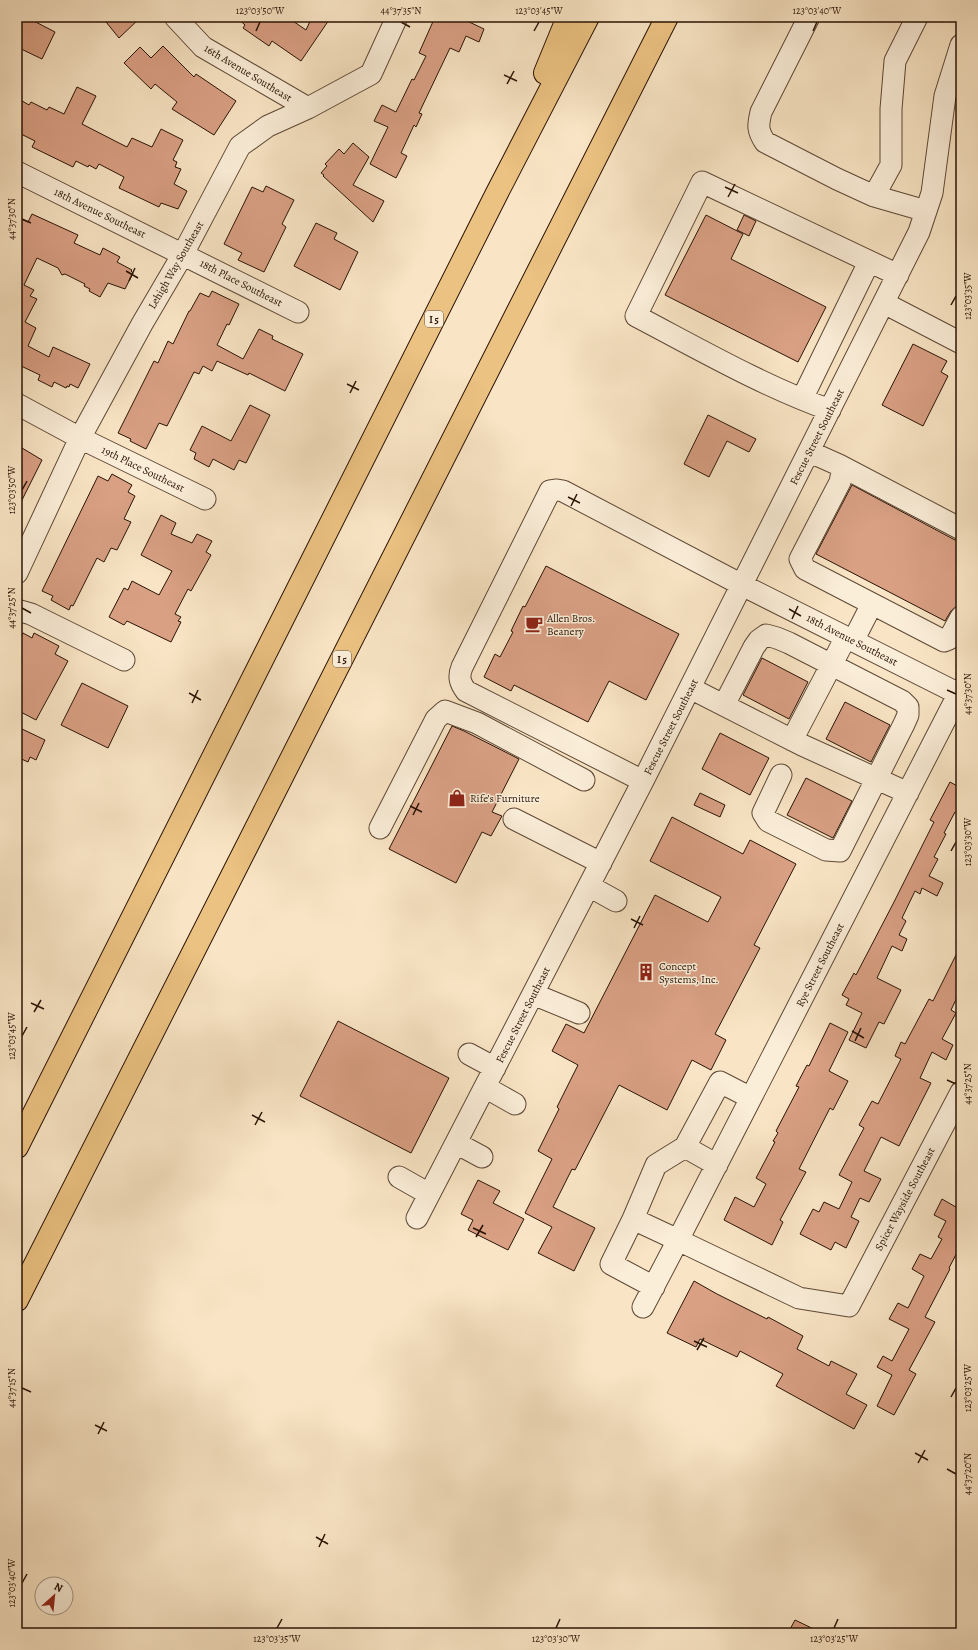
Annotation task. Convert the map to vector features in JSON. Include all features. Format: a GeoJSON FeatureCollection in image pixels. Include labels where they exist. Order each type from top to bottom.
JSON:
{"type":"FeatureCollection","features":[{"type":"Feature","properties":{"kind":"highway"},"geometry":{"type":"LineString","coordinates":[[497,193],[568,17]]}},
{"type":"Feature","properties":{"kind":"highway","name":"I 5"},"geometry":{"type":"LineString","coordinates":[[17,1147],[497,193],[588,17]]}},
{"type":"Feature","properties":{"kind":"highway","name":"I 5"},"geometry":{"type":"LineString","coordinates":[[17,1300],[667,17]]}},
{"type":"Feature","properties":{"kind":"street","name":"16th Avenue Southeast"},"geometry":{"type":"LineString","coordinates":[[175,17],[203,47],[308,108]]}},
{"type":"Feature","properties":{"kind":"street","name":"Lehigh Way Southeast"},"geometry":{"type":"LineString","coordinates":[[17,573],[80,438],[142,324],[183,254],[240,146],[268,126],[308,108],[371,74],[397,17]]}},
{"type":"Feature","properties":{"kind":"street"},"geometry":{"type":"LineString","coordinates":[[810,17],[761,112],[758,124],[759,133],[765,142],[775,148],[874,196],[926,211]]}},
{"type":"Feature","properties":{"kind":"street"},"geometry":{"type":"LineString","coordinates":[[874,196],[891,165],[891,109],[895,61],[917,17]]}},
{"type":"Feature","properties":{"kind":"street","name":"Fescue Street Southeast"},"geometry":{"type":"LineString","coordinates":[[417,1218],[644,781],[919,232],[932,193],[945,96],[961,46]]}},
{"type":"Feature","properties":{"kind":"street","name":"18th Avenue Southeast"},"geometry":{"type":"LineString","coordinates":[[17,172],[183,254]]}},
{"type":"Feature","properties":{"kind":"street"},"geometry":{"type":"LineString","coordinates":[[830,410],[802,399],[743,371],[636,316],[702,182],[898,275]]}},
{"type":"Feature","properties":{"kind":"street","name":"18th Place Southeast"},"geometry":{"type":"LineString","coordinates":[[183,254],[298,312]]}},
{"type":"Feature","properties":{"kind":"street"},"geometry":{"type":"LineString","coordinates":[[802,399],[869,262]]}},
{"type":"Feature","properties":{"kind":"street"},"geometry":{"type":"LineString","coordinates":[[884,303],[961,343]]}},
{"type":"Feature","properties":{"kind":"street","name":"19th Place Southeast"},"geometry":{"type":"LineString","coordinates":[[17,404],[80,438],[205,499]]}},
{"type":"Feature","properties":{"kind":"street"},"geometry":{"type":"LineString","coordinates":[[810,452],[839,465],[961,529]]}},
{"type":"Feature","properties":{"kind":"street"},"geometry":{"type":"LineString","coordinates":[[839,465],[842,472],[840,482],[800,559],[805,570],[944,640],[949,639],[961,617]]}},
{"type":"Feature","properties":{"kind":"street","name":"18th Avenue Southeast"},"geometry":{"type":"LineString","coordinates":[[644,781],[466,691],[461,685],[459,679],[462,667],[550,491],[563,491],[742,585],[960,693]]}},
{"type":"Feature","properties":{"kind":"street"},"geometry":{"type":"LineString","coordinates":[[792,740],[832,665],[872,604]]}},
{"type":"Feature","properties":{"kind":"street"},"geometry":{"type":"LineString","coordinates":[[17,610],[30,614],[124,660]]}},
{"type":"Feature","properties":{"kind":"street"},"geometry":{"type":"LineString","coordinates":[[724,705],[754,647],[759,640],[766,635],[777,638],[832,665],[902,701],[908,707],[908,715],[878,779],[840,850],[826,850],[768,821],[763,813],[781,775]]}},
{"type":"Feature","properties":{"kind":"street"},"geometry":{"type":"LineString","coordinates":[[690,688],[792,740],[908,793]]}},
{"type":"Feature","properties":{"kind":"street","name":"Rye Street Southeast"},"geometry":{"type":"LineString","coordinates":[[643,1307],[960,693]]}},
{"type":"Feature","properties":{"kind":"street"},"geometry":{"type":"LineString","coordinates":[[380,828],[436,719],[445,711],[477,723],[584,780]]}},
{"type":"Feature","properties":{"kind":"street"},"geometry":{"type":"LineString","coordinates":[[514,820],[601,863]]}},
{"type":"Feature","properties":{"kind":"street"},"geometry":{"type":"LineString","coordinates":[[589,886],[616,901]]}},
{"type":"Feature","properties":{"kind":"street"},"geometry":{"type":"LineString","coordinates":[[533,994],[578,1013]]}},
{"type":"Feature","properties":{"kind":"street"},"geometry":{"type":"LineString","coordinates":[[469,1054],[495,1068]]}},
{"type":"Feature","properties":{"kind":"street"},"geometry":{"type":"LineString","coordinates":[[654,1287],[611,1264],[633,1219],[656,1165],[685,1147],[720,1082],[751,1098]]}},
{"type":"Feature","properties":{"kind":"street"},"geometry":{"type":"LineString","coordinates":[[485,1087],[516,1104]]}},
{"type":"Feature","properties":{"kind":"street","name":"Spicer Wayside Southeast"},"geometry":{"type":"LineString","coordinates":[[678,1240],[798,1298],[849,1306],[961,1092]]}},
{"type":"Feature","properties":{"kind":"street"},"geometry":{"type":"LineString","coordinates":[[456,1143],[482,1157]]}},
{"type":"Feature","properties":{"kind":"street"},"geometry":{"type":"LineString","coordinates":[[685,1147],[717,1165]]}},
{"type":"Feature","properties":{"kind":"street"},"geometry":{"type":"LineString","coordinates":[[400,1177],[429,1194]]}},
{"type":"Feature","properties":{"kind":"street"},"geometry":{"type":"LineString","coordinates":[[633,1219],[678,1240]]}},
{"type":"Feature","properties":{"kind":"building"},"geometry":{"type":"Polygon","coordinates":[[[17,17],[26,17],[55,32],[42,59],[17,47],[17,17]]]}},
{"type":"Feature","properties":{"kind":"building"},"geometry":{"type":"Polygon","coordinates":[[[102,17],[141,17],[119,38],[102,17]]]}},
{"type":"Feature","properties":{"kind":"building"},"geometry":{"type":"Polygon","coordinates":[[[236,17],[287,17],[306,30],[312,17],[331,17],[301,61],[272,41],[269,46],[243,28],[245,25],[236,17]]]}},
{"type":"Feature","properties":{"kind":"building"},"geometry":{"type":"Polygon","coordinates":[[[435,17],[467,17],[465,20],[484,29],[479,42],[466,36],[459,52],[450,48],[419,113],[422,114],[416,127],[414,125],[401,153],[407,156],[396,178],[370,164],[388,127],[374,121],[382,105],[396,112],[412,79],[414,80],[426,56],[419,53],[435,17]]]}},
{"type":"Feature","properties":{"kind":"building"},"geometry":{"type":"Polygon","coordinates":[[[163,46],[194,77],[196,74],[236,101],[214,135],[172,109],[177,102],[155,84],[151,89],[124,63],[140,47],[151,58],[163,46]]]}},
{"type":"Feature","properties":{"kind":"building"},"geometry":{"type":"Polygon","coordinates":[[[77,87],[96,96],[82,124],[127,147],[132,138],[152,147],[161,129],[183,140],[173,160],[177,162],[175,167],[181,169],[174,184],[187,191],[178,209],[161,203],[159,207],[119,188],[124,177],[99,164],[96,169],[76,161],[73,167],[32,147],[35,141],[17,132],[17,98],[29,105],[31,102],[47,110],[49,107],[64,114],[77,87]]]}},
{"type":"Feature","properties":{"kind":"building"},"geometry":{"type":"Polygon","coordinates":[[[353,143],[369,157],[353,185],[384,201],[373,222],[321,173],[327,166],[325,164],[339,149],[344,154],[353,143]]]}},
{"type":"Feature","properties":{"kind":"building"},"geometry":{"type":"Polygon","coordinates":[[[266,186],[294,200],[282,224],[286,227],[264,272],[238,260],[242,253],[224,244],[252,187],[263,192],[266,186]]]}},
{"type":"Feature","properties":{"kind":"building"},"geometry":{"type":"Polygon","coordinates":[[[32,214],[78,235],[74,243],[100,255],[103,248],[120,257],[117,262],[132,270],[131,271],[133,273],[125,289],[108,283],[100,297],[89,291],[90,289],[84,286],[85,284],[65,274],[62,275],[58,268],[37,258],[24,285],[34,290],[30,296],[37,299],[25,322],[36,328],[28,346],[49,357],[53,347],[90,364],[78,388],[70,384],[69,387],[67,386],[66,388],[54,382],[52,387],[38,380],[40,375],[19,365],[17,368],[17,217],[28,222],[32,214]]]}},
{"type":"Feature","properties":{"kind":"building"},"geometry":{"type":"Polygon","coordinates":[[[706,215],[743,234],[731,259],[826,307],[798,362],[665,295],[706,215]]]}},
{"type":"Feature","properties":{"kind":"building"},"geometry":{"type":"Polygon","coordinates":[[[744,215],[756,221],[749,236],[737,230],[744,215]]]}},
{"type":"Feature","properties":{"kind":"building"},"geometry":{"type":"Polygon","coordinates":[[[316,223],[337,233],[334,239],[358,252],[340,290],[294,266],[316,223]]]}},
{"type":"Feature","properties":{"kind":"building"},"geometry":{"type":"Polygon","coordinates":[[[212,291],[239,304],[217,345],[243,359],[259,329],[273,336],[272,339],[303,354],[285,391],[249,373],[248,375],[217,361],[212,371],[203,366],[199,374],[194,372],[167,426],[159,423],[146,449],[130,441],[131,439],[118,433],[154,361],[158,363],[168,341],[173,344],[189,311],[200,293],[209,297],[212,291]]]}},
{"type":"Feature","properties":{"kind":"building"},"geometry":{"type":"Polygon","coordinates":[[[913,344],[947,361],[941,372],[948,376],[923,426],[882,405],[913,344]]]}},
{"type":"Feature","properties":{"kind":"building"},"geometry":{"type":"Polygon","coordinates":[[[250,405],[270,415],[246,463],[239,460],[234,470],[213,459],[209,467],[194,459],[196,453],[190,450],[202,426],[231,441],[250,405]]]}},
{"type":"Feature","properties":{"kind":"building"},"geometry":{"type":"Polygon","coordinates":[[[708,415],[756,439],[749,452],[727,441],[709,477],[684,464],[708,415]]]}},
{"type":"Feature","properties":{"kind":"building"},"geometry":{"type":"Polygon","coordinates":[[[17,445],[42,460],[17,510],[17,445]]]}},
{"type":"Feature","properties":{"kind":"building"},"geometry":{"type":"Polygon","coordinates":[[[112,474],[132,485],[128,492],[135,496],[124,519],[131,522],[117,550],[111,548],[104,562],[97,558],[73,606],[71,605],[69,610],[51,600],[53,596],[42,591],[98,476],[108,481],[112,474]]]}},
{"type":"Feature","properties":{"kind":"building"},"geometry":{"type":"Polygon","coordinates":[[[852,485],[955,540],[961,541],[961,598],[957,606],[951,611],[945,621],[816,554],[852,485]]]}},
{"type":"Feature","properties":{"kind":"building"},"geometry":{"type":"Polygon","coordinates":[[[161,515],[176,523],[171,534],[192,543],[197,534],[212,541],[206,552],[211,555],[191,591],[188,589],[175,614],[181,617],[178,621],[181,622],[171,642],[127,621],[124,625],[109,617],[124,588],[128,590],[132,581],[159,595],[172,571],[141,555],[161,515]]]}},
{"type":"Feature","properties":{"kind":"building"},"geometry":{"type":"Polygon","coordinates":[[[546,566],[679,634],[646,700],[609,681],[588,722],[514,685],[511,691],[484,677],[495,654],[500,657],[513,632],[511,631],[523,606],[525,607],[546,566]]]}},
{"type":"Feature","properties":{"kind":"building"},"geometry":{"type":"Polygon","coordinates":[[[23,633],[32,638],[34,633],[59,646],[55,654],[68,661],[36,720],[17,710],[17,646],[23,633]]]}},
{"type":"Feature","properties":{"kind":"building"},"geometry":{"type":"Polygon","coordinates":[[[762,658],[808,682],[789,719],[743,695],[762,658]]]}},
{"type":"Feature","properties":{"kind":"building"},"geometry":{"type":"Polygon","coordinates":[[[82,683],[128,706],[108,748],[61,725],[82,683]]]}},
{"type":"Feature","properties":{"kind":"building"},"geometry":{"type":"Polygon","coordinates":[[[845,702],[890,725],[871,762],[826,739],[845,702]]]}},
{"type":"Feature","properties":{"kind":"building"},"geometry":{"type":"Polygon","coordinates":[[[452,726],[519,759],[492,812],[502,816],[491,836],[482,832],[456,883],[389,849],[452,726]]]}},
{"type":"Feature","properties":{"kind":"building"},"geometry":{"type":"Polygon","coordinates":[[[22,729],[45,740],[36,760],[30,757],[28,762],[17,757],[17,739],[22,729]]]}},
{"type":"Feature","properties":{"kind":"building"},"geometry":{"type":"Polygon","coordinates":[[[720,733],[769,758],[750,795],[702,769],[720,733]]]}},
{"type":"Feature","properties":{"kind":"building"},"geometry":{"type":"Polygon","coordinates":[[[806,778],[852,801],[833,838],[787,815],[806,778]]]}},
{"type":"Feature","properties":{"kind":"building"},"geometry":{"type":"Polygon","coordinates":[[[950,782],[961,788],[961,815],[955,812],[934,857],[938,859],[929,876],[943,883],[937,896],[922,888],[920,894],[915,891],[902,918],[906,921],[899,935],[907,939],[902,951],[892,946],[877,978],[901,990],[884,1024],[879,1022],[866,1048],[849,1040],[862,1013],[846,1005],[849,999],[842,995],[854,973],[856,975],[894,902],[934,822],[930,820],[950,782]]]}},
{"type":"Feature","properties":{"kind":"building"},"geometry":{"type":"Polygon","coordinates":[[[700,793],[725,805],[720,817],[694,805],[700,793]]]}},
{"type":"Feature","properties":{"kind":"building"},"geometry":{"type":"Polygon","coordinates":[[[672,817],[743,854],[750,840],[796,864],[754,945],[760,948],[715,1034],[726,1040],[711,1070],[692,1060],[667,1110],[619,1085],[575,1170],[572,1169],[553,1207],[595,1228],[574,1271],[538,1253],[552,1227],[525,1213],[552,1159],[538,1151],[559,1109],[557,1107],[578,1065],[552,1051],[566,1024],[584,1033],[655,895],[708,922],[721,897],[650,861],[672,817]]]}},
{"type":"Feature","properties":{"kind":"building"},"geometry":{"type":"Polygon","coordinates":[[[961,945],[961,989],[951,1010],[956,1013],[942,1039],[953,1045],[946,1060],[932,1052],[920,1078],[931,1083],[899,1146],[881,1137],[864,1171],[881,1179],[869,1202],[860,1198],[851,1217],[859,1221],[846,1248],[835,1242],[831,1250],[800,1234],[813,1209],[819,1212],[824,1202],[839,1209],[852,1182],[839,1175],[864,1128],[859,1125],[872,1101],[878,1104],[901,1059],[895,1056],[901,1042],[905,1044],[929,999],[933,1001],[961,945]]]}},
{"type":"Feature","properties":{"kind":"building"},"geometry":{"type":"Polygon","coordinates":[[[338,1021],[449,1078],[411,1153],[300,1096],[338,1021]]]}},
{"type":"Feature","properties":{"kind":"building"},"geometry":{"type":"Polygon","coordinates":[[[830,1023],[848,1032],[829,1071],[848,1081],[833,1110],[830,1108],[799,1169],[806,1172],[780,1220],[783,1222],[772,1245],[724,1220],[735,1197],[754,1207],[766,1184],[756,1178],[775,1142],[773,1141],[778,1133],[776,1131],[799,1087],[796,1086],[807,1065],[809,1066],[830,1023]]]}},
{"type":"Feature","properties":{"kind":"building"},"geometry":{"type":"Polygon","coordinates":[[[478,1180],[500,1191],[493,1203],[524,1219],[508,1250],[468,1230],[473,1220],[461,1214],[478,1180]]]}},
{"type":"Feature","properties":{"kind":"building"},"geometry":{"type":"Polygon","coordinates":[[[942,1199],[961,1210],[961,1245],[925,1317],[935,1322],[909,1370],[916,1374],[894,1415],[877,1406],[892,1375],[877,1367],[883,1356],[892,1361],[909,1329],[889,1319],[898,1303],[908,1308],[924,1276],[912,1269],[920,1254],[931,1259],[942,1239],[938,1237],[946,1221],[934,1215],[942,1199]]]}},
{"type":"Feature","properties":{"kind":"building"},"geometry":{"type":"Polygon","coordinates":[[[694,1281],[717,1294],[767,1319],[768,1317],[803,1336],[797,1349],[829,1366],[831,1361],[857,1374],[846,1394],[867,1405],[854,1429],[776,1386],[783,1374],[740,1351],[737,1357],[700,1339],[696,1347],[667,1333],[694,1281]]]}},
{"type":"Feature","properties":{"kind":"building"},"geometry":{"type":"Polygon","coordinates":[[[795,1620],[822,1633],[788,1633],[795,1620]]]}},
{"type":"Feature","properties":{"kind":"place","name":"Allen Bros. Beanery"},"geometry":{"type":"Point","coordinates":[534,624]}},
{"type":"Feature","properties":{"kind":"place","name":"Rife’s Furniture"},"geometry":{"type":"Point","coordinates":[457,798]}},
{"type":"Feature","properties":{"kind":"place","name":"Concept Systems, Inc."},"geometry":{"type":"Point","coordinates":[646,972]}}]}
